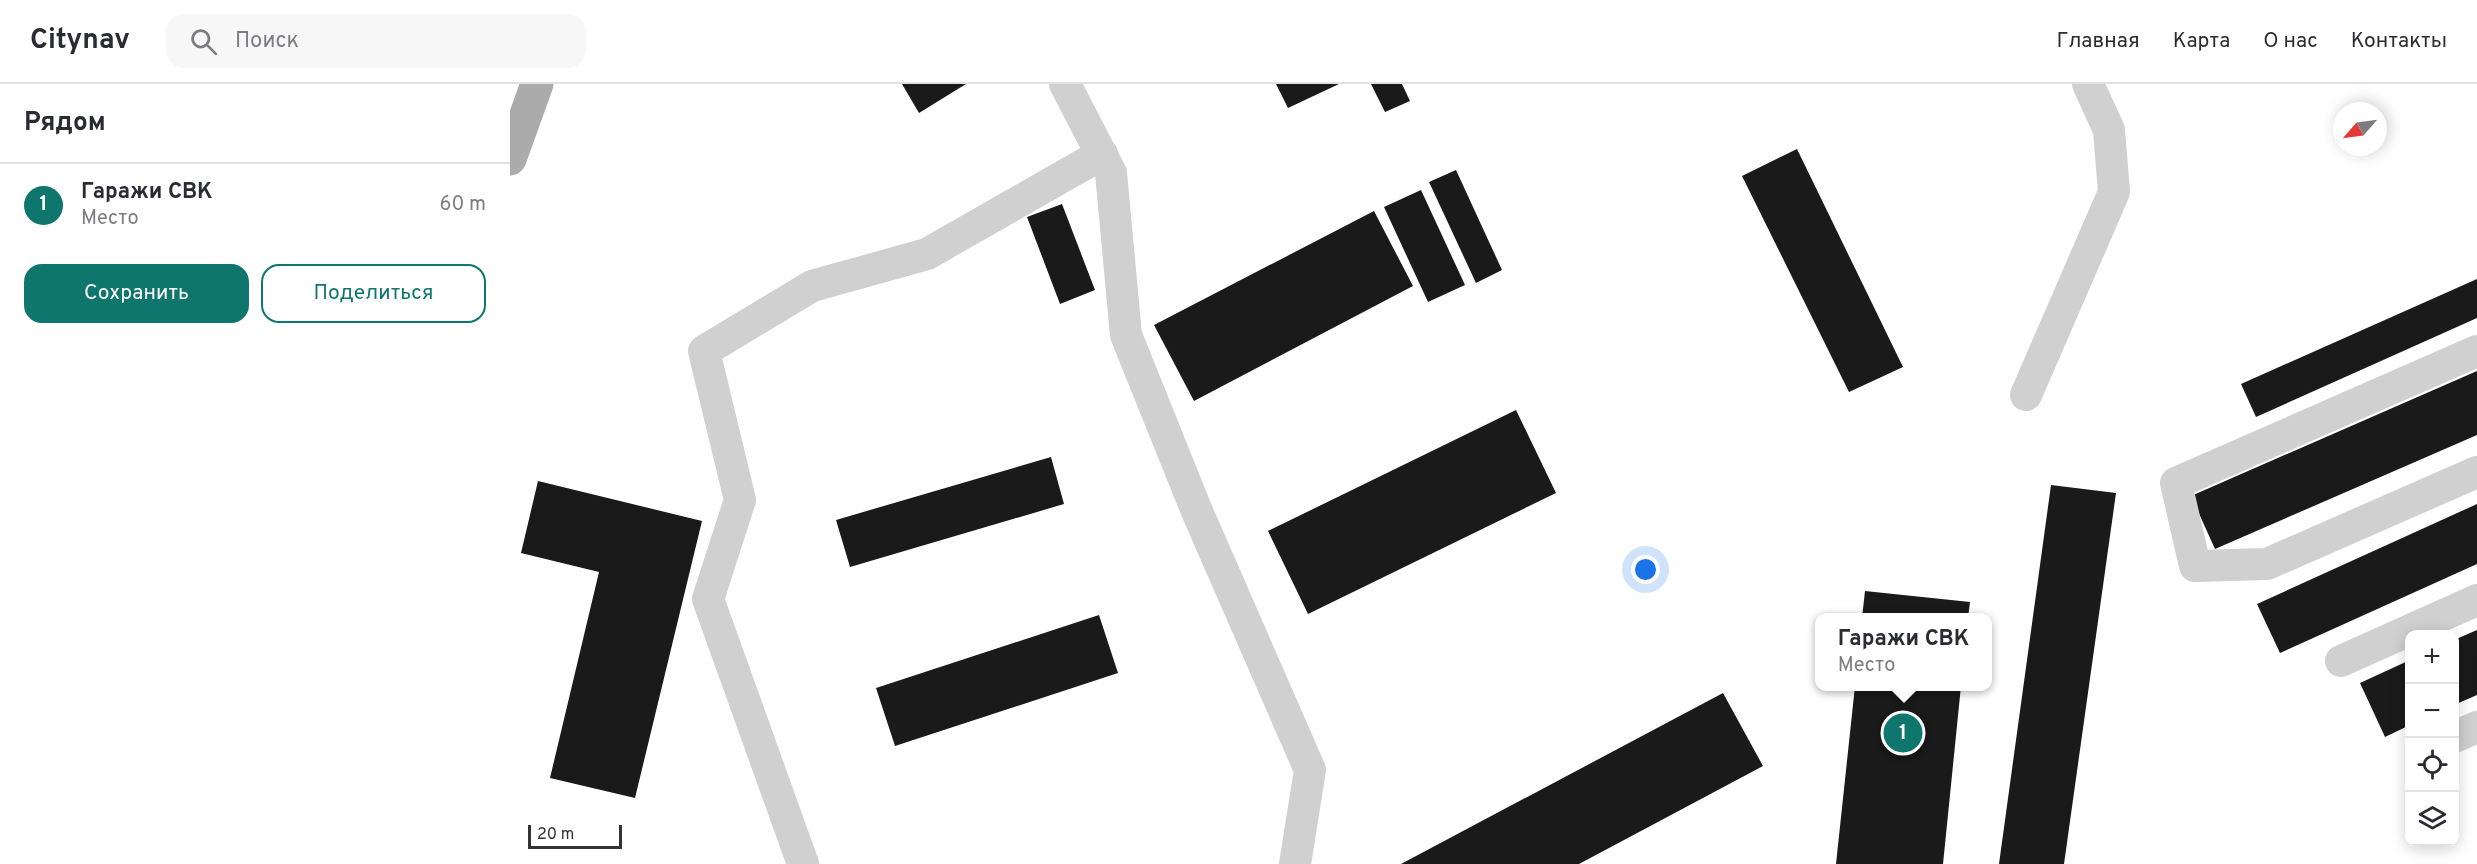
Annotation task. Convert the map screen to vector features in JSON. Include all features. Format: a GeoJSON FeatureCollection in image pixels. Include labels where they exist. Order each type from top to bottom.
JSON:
{"type":"FeatureCollection","features":[{"type":"Feature","properties":{"kind":"main road"},"geometry":{"type":"LineString","coordinates":[[510,159],[537,84]]}},
{"type":"Feature","properties":{"kind":"lane"},"geometry":{"type":"LineString","coordinates":[[1065,84],[1111,173],[1126,335],[1196,509],[1310,770],[1295,864]]}},
{"type":"Feature","properties":{"kind":"lane"},"geometry":{"type":"LineString","coordinates":[[2025,394],[2114,192],[2109,130],[2088,84]]}},
{"type":"Feature","properties":{"kind":"lane"},"geometry":{"type":"LineString","coordinates":[[803,864],[708,599],[740,501],[704,351],[812,286],[927,254],[1102,154]]}},
{"type":"Feature","properties":{"kind":"lane"},"geometry":{"type":"LineString","coordinates":[[2477,351],[2176,483],[2195,566],[2267,564],[2477,472]]}},
{"type":"Feature","properties":{"kind":"lane"},"geometry":{"type":"LineString","coordinates":[[2341,661],[2477,600]]}},
{"type":"Feature","properties":{"kind":"lane"},"geometry":{"type":"LineString","coordinates":[[2459,735],[2477,727]]}},
{"type":"Feature","properties":{"kind":"building"},"geometry":{"type":"Polygon","coordinates":[[[902,84],[966,84],[919,113],[902,84]]]}},
{"type":"Feature","properties":{"kind":"building"},"geometry":{"type":"Polygon","coordinates":[[[1276,84],[1339,84],[1288,108],[1276,84]]]}},
{"type":"Feature","properties":{"kind":"building"},"geometry":{"type":"Polygon","coordinates":[[[1371,84],[1402,84],[1410,101],[1385,112],[1371,84]]]}},
{"type":"Feature","properties":{"kind":"building"},"geometry":{"type":"Polygon","coordinates":[[[1797,149],[1903,367],[1849,392],[1742,176],[1797,149]]]}},
{"type":"Feature","properties":{"kind":"building"},"geometry":{"type":"Polygon","coordinates":[[[1456,170],[1502,270],[1476,283],[1429,182],[1456,170]]]}},
{"type":"Feature","properties":{"kind":"building"},"geometry":{"type":"Polygon","coordinates":[[[1421,190],[1465,285],[1428,302],[1384,207],[1421,190]]]}},
{"type":"Feature","properties":{"kind":"building"},"geometry":{"type":"Polygon","coordinates":[[[1062,204],[1095,290],[1060,304],[1027,217],[1062,204]]]}},
{"type":"Feature","properties":{"kind":"building"},"geometry":{"type":"Polygon","coordinates":[[[1374,211],[1413,286],[1194,401],[1154,325],[1374,211]]]}},
{"type":"Feature","properties":{"kind":"building"},"geometry":{"type":"Polygon","coordinates":[[[2477,279],[2477,318],[2256,417],[2241,384],[2477,279]]]}},
{"type":"Feature","properties":{"kind":"building"},"geometry":{"type":"Polygon","coordinates":[[[2477,371],[2477,435],[2215,549],[2191,496],[2477,371]]]}},
{"type":"Feature","properties":{"kind":"building"},"geometry":{"type":"Polygon","coordinates":[[[1516,410],[1556,493],[1308,614],[1268,531],[1516,410]]]}},
{"type":"Feature","properties":{"kind":"building"},"geometry":{"type":"Polygon","coordinates":[[[1051,457],[1064,504],[850,567],[836,520],[1051,457]]]}},
{"type":"Feature","properties":{"kind":"building"},"geometry":{"type":"Polygon","coordinates":[[[538,481],[702,521],[635,798],[550,778],[599,572],[521,553],[538,481]]]}},
{"type":"Feature","properties":{"kind":"building"},"geometry":{"type":"Polygon","coordinates":[[[2051,485],[2116,493],[2064,864],[1999,864],[2051,485]]]}},
{"type":"Feature","properties":{"kind":"building"},"geometry":{"type":"Polygon","coordinates":[[[2477,504],[2477,564],[2280,653],[2257,604],[2477,504]]]}},
{"type":"Feature","properties":{"kind":"building"},"geometry":{"type":"Polygon","coordinates":[[[1865,591],[1970,602],[1969,613],[1863,613],[1865,591]]]}},
{"type":"Feature","properties":{"kind":"building"},"geometry":{"type":"Polygon","coordinates":[[[1099,615],[1118,673],[895,746],[876,688],[1099,615]]]}},
{"type":"Feature","properties":{"kind":"building"},"geometry":{"type":"Polygon","coordinates":[[[2477,630],[2477,695],[2459,703],[2459,684],[2459,638],[2477,630]]]}},
{"type":"Feature","properties":{"kind":"building"},"geometry":{"type":"Polygon","coordinates":[[[2405,662],[2405,727],[2385,737],[2360,683],[2405,662]]]}},
{"type":"Feature","properties":{"kind":"building"},"geometry":{"type":"Polygon","coordinates":[[[1854,691],[1960,691],[1943,864],[1836,864],[1854,691]]]}},
{"type":"Feature","properties":{"kind":"building"},"geometry":{"type":"Polygon","coordinates":[[[1723,693],[1763,766],[1579,864],[1401,864],[1723,693]]]}},
{"type":"Feature","properties":{"kind":"place","name":"Гаражи СВК"},"geometry":{"type":"Point","coordinates":[1903,733]}}]}
